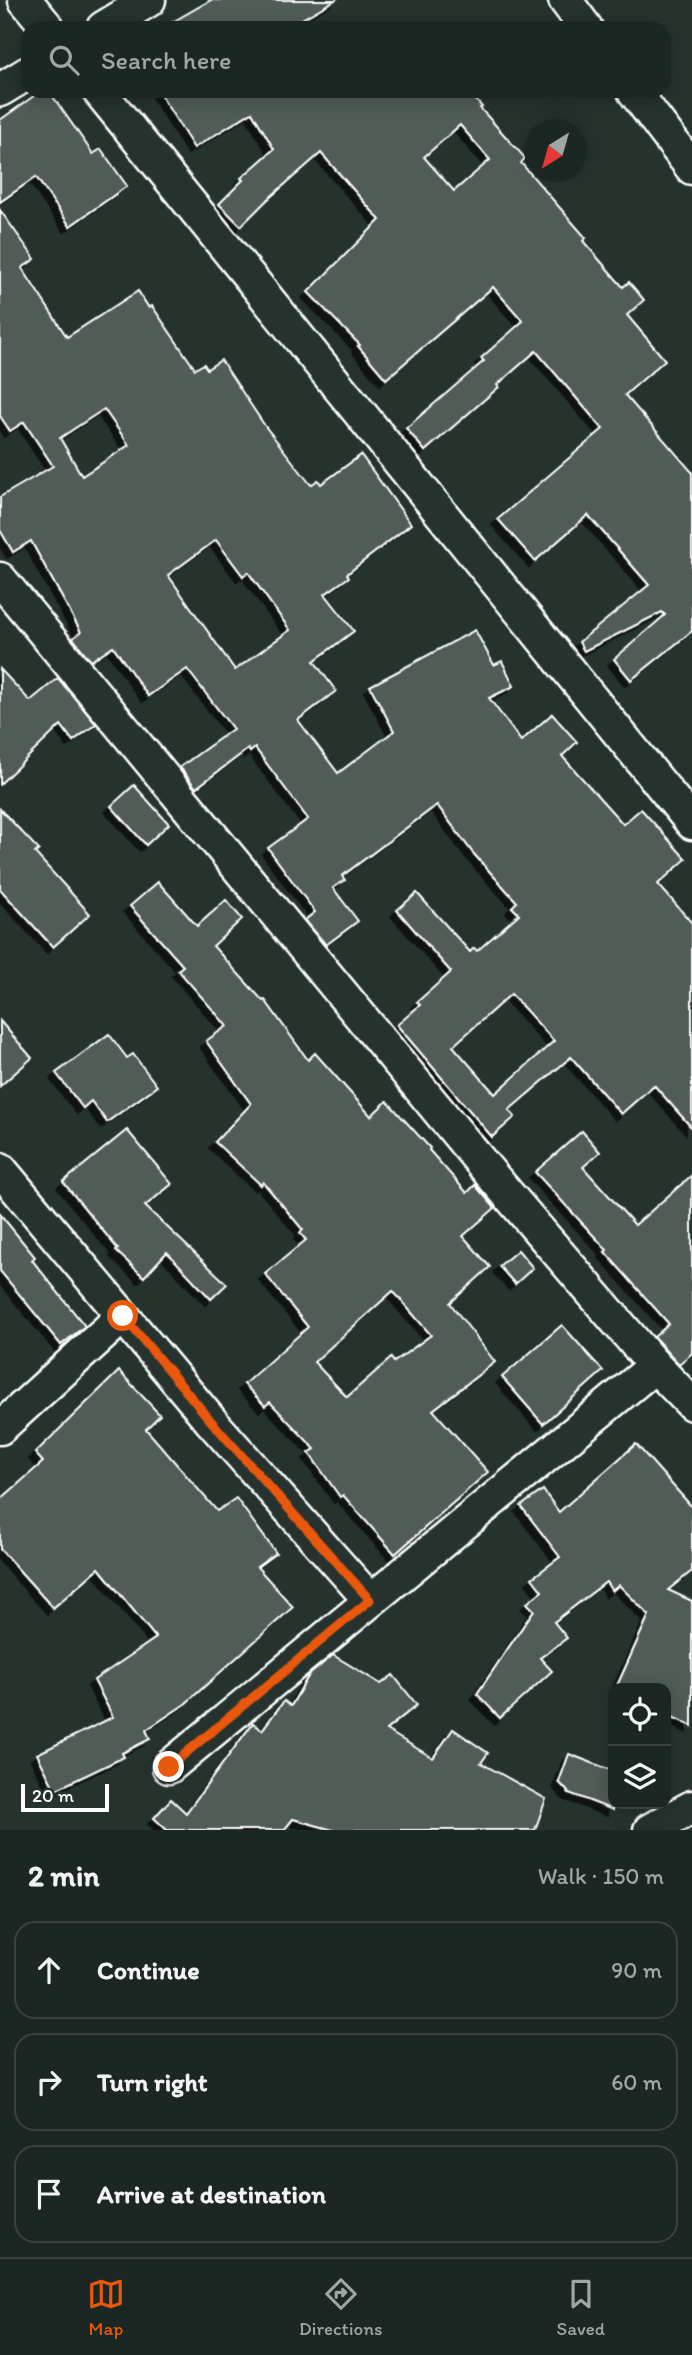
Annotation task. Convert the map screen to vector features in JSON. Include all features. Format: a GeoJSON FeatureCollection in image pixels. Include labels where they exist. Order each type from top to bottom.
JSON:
{"type":"FeatureCollection","features":[{"type":"Feature","properties":{"kind":"street"},"geometry":{"type":"LineString","coordinates":[[25,0],[42,21]]}},
{"type":"Feature","properties":{"kind":"street"},"geometry":{"type":"LineString","coordinates":[[114,21],[149,0]]}},
{"type":"Feature","properties":{"kind":"street"},"geometry":{"type":"LineString","coordinates":[[565,0],[581,21]]}},
{"type":"Feature","properties":{"kind":"street"},"geometry":{"type":"LineString","coordinates":[[0,90],[21,77]]}},
{"type":"Feature","properties":{"kind":"street"},"geometry":{"type":"LineString","coordinates":[[105,98],[692,823]]}},
{"type":"Feature","properties":{"kind":"street"},"geometry":{"type":"LineString","coordinates":[[639,98],[692,167]]}},
{"type":"Feature","properties":{"kind":"street"},"geometry":{"type":"LineString","coordinates":[[0,579],[494,1178],[655,1366],[692,1404]]}},
{"type":"Feature","properties":{"kind":"street"},"geometry":{"type":"LineString","coordinates":[[0,1169],[211,1421],[370,1600]]}},
{"type":"Feature","properties":{"kind":"street"},"geometry":{"type":"LineString","coordinates":[[0,1428],[123,1316]]}},
{"type":"Feature","properties":{"kind":"street"},"geometry":{"type":"LineString","coordinates":[[169,1767],[655,1366]]}},
{"type":"Feature","properties":{"kind":"street"},"geometry":{"type":"LineString","coordinates":[[650,1830],[692,1807]]}},
{"type":"Feature","properties":{"kind":"building"},"geometry":{"type":"Polygon","coordinates":[[[211,0],[335,0],[298,21],[174,21],[211,0]]]}},
{"type":"Feature","properties":{"kind":"building"},"geometry":{"type":"Polygon","coordinates":[[[31,98],[54,98],[93,154],[101,149],[127,186],[70,226],[36,177],[0,202],[0,120],[31,98]]]}},
{"type":"Feature","properties":{"kind":"building"},"geometry":{"type":"Polygon","coordinates":[[[162,98],[474,98],[524,157],[521,163],[524,166],[524,182],[537,182],[586,238],[583,241],[623,287],[629,282],[644,300],[627,315],[665,360],[625,395],[692,472],[692,631],[631,680],[614,659],[665,615],[662,612],[584,651],[579,642],[649,585],[588,515],[535,561],[498,519],[603,429],[536,351],[425,451],[406,428],[484,361],[481,358],[523,321],[493,287],[386,379],[358,346],[360,345],[308,292],[380,220],[321,153],[241,226],[219,204],[243,180],[241,178],[274,149],[252,112],[194,148],[162,98]],[[460,125],[424,157],[454,191],[490,160],[460,125]]]}},
{"type":"Feature","properties":{"kind":"building"},"geometry":{"type":"Polygon","coordinates":[[[0,210],[35,259],[22,268],[67,337],[138,291],[149,308],[152,306],[195,369],[204,364],[207,369],[221,360],[265,426],[311,485],[318,480],[321,484],[361,455],[411,524],[325,594],[354,631],[314,661],[336,691],[298,720],[338,773],[394,731],[370,686],[475,630],[494,665],[502,661],[514,686],[489,698],[521,741],[552,714],[577,742],[562,756],[623,824],[641,809],[686,859],[658,884],[692,923],[692,1128],[654,1085],[621,1114],[571,1057],[509,1110],[515,1117],[492,1137],[397,1025],[420,1005],[417,1002],[451,972],[397,910],[417,893],[470,952],[474,948],[477,951],[519,914],[512,907],[517,902],[473,853],[437,805],[342,876],[345,880],[333,888],[358,921],[326,945],[305,920],[315,912],[268,848],[308,819],[255,748],[250,752],[248,749],[196,788],[180,767],[233,729],[187,669],[148,696],[113,646],[91,661],[73,638],[81,632],[31,541],[13,552],[0,530],[0,497],[53,466],[24,422],[10,431],[0,416],[0,210]],[[104,409],[60,438],[82,476],[129,445],[104,409]],[[216,540],[168,575],[235,670],[290,630],[248,572],[243,576],[216,540]],[[511,994],[453,1046],[495,1094],[554,1041],[511,994]]]}},
{"type":"Feature","properties":{"kind":"building"},"geometry":{"type":"Polygon","coordinates":[[[0,669],[30,701],[58,678],[96,724],[73,741],[61,725],[0,784],[0,669]]]}},
{"type":"Feature","properties":{"kind":"building"},"geometry":{"type":"Polygon","coordinates":[[[134,785],[169,824],[146,845],[111,806],[134,785]]]}},
{"type":"Feature","properties":{"kind":"building"},"geometry":{"type":"Polygon","coordinates":[[[0,809],[39,850],[35,853],[90,914],[53,947],[0,889],[0,809]]]}},
{"type":"Feature","properties":{"kind":"building"},"geometry":{"type":"Polygon","coordinates":[[[158,882],[197,926],[226,900],[242,919],[213,946],[263,1001],[265,1000],[308,1060],[315,1053],[371,1116],[387,1101],[467,1193],[475,1185],[495,1208],[463,1236],[490,1267],[450,1303],[495,1362],[433,1410],[488,1472],[395,1554],[343,1495],[340,1497],[309,1453],[315,1449],[270,1402],[265,1406],[244,1384],[308,1327],[265,1274],[306,1240],[300,1233],[303,1230],[263,1182],[261,1185],[215,1142],[251,1104],[206,1041],[227,1026],[178,970],[183,966],[130,906],[158,882]],[[393,1291],[314,1362],[347,1397],[391,1358],[394,1362],[431,1335],[393,1291]]]}},
{"type":"Feature","properties":{"kind":"building"},"geometry":{"type":"Polygon","coordinates":[[[0,1021],[32,1058],[0,1086],[0,1021]]]}},
{"type":"Feature","properties":{"kind":"building"},"geometry":{"type":"Polygon","coordinates":[[[109,1034],[127,1058],[133,1054],[157,1086],[107,1122],[91,1101],[83,1108],[56,1073],[109,1034]]]}},
{"type":"Feature","properties":{"kind":"building"},"geometry":{"type":"Polygon","coordinates":[[[127,1130],[172,1184],[145,1206],[227,1284],[211,1299],[167,1252],[144,1277],[116,1251],[118,1249],[63,1182],[127,1130]]]}},
{"type":"Feature","properties":{"kind":"building"},"geometry":{"type":"Polygon","coordinates":[[[582,1131],[600,1152],[583,1167],[635,1225],[692,1175],[692,1353],[679,1364],[654,1337],[669,1324],[605,1252],[607,1250],[535,1172],[582,1131]]]}},
{"type":"Feature","properties":{"kind":"building"},"geometry":{"type":"Polygon","coordinates":[[[0,1214],[35,1257],[32,1260],[85,1326],[61,1345],[0,1271],[0,1214]]]}},
{"type":"Feature","properties":{"kind":"building"},"geometry":{"type":"Polygon","coordinates":[[[518,1250],[533,1268],[515,1284],[499,1266],[518,1250]]]}},
{"type":"Feature","properties":{"kind":"building"},"geometry":{"type":"Polygon","coordinates":[[[562,1325],[603,1371],[543,1424],[502,1377],[562,1325]]]}},
{"type":"Feature","properties":{"kind":"building"},"geometry":{"type":"Polygon","coordinates":[[[119,1371],[160,1415],[146,1429],[217,1511],[236,1498],[276,1553],[257,1567],[293,1607],[185,1704],[146,1730],[150,1739],[122,1753],[124,1757],[55,1790],[37,1754],[113,1717],[94,1680],[156,1638],[99,1568],[53,1608],[0,1549],[0,1500],[43,1462],[35,1453],[119,1371]]]}},
{"type":"Feature","properties":{"kind":"building"},"geometry":{"type":"Polygon","coordinates":[[[636,1444],[692,1507],[692,1571],[668,1590],[692,1601],[692,1726],[671,1716],[671,1683],[618,1683],[649,1615],[619,1585],[612,1591],[606,1582],[554,1622],[567,1638],[540,1658],[552,1671],[500,1718],[477,1694],[534,1610],[527,1603],[542,1591],[532,1578],[560,1557],[521,1506],[543,1490],[559,1512],[636,1444]]]}},
{"type":"Feature","properties":{"kind":"building"},"geometry":{"type":"Polygon","coordinates":[[[333,1655],[381,1684],[393,1675],[417,1705],[386,1730],[433,1758],[453,1729],[488,1753],[481,1763],[546,1799],[535,1830],[333,1830],[293,1819],[284,1830],[167,1830],[154,1818],[171,1799],[186,1813],[253,1723],[262,1730],[284,1701],[291,1706],[309,1675],[333,1655]]]}},
{"type":"Feature","properties":{"kind":"building"},"geometry":{"type":"Polygon","coordinates":[[[569,1754],[608,1769],[608,1808],[569,1793],[559,1782],[569,1754]]]}},
{"type":"Feature","properties":{"kind":"route"},"geometry":{"type":"LineString","coordinates":[[123,1316],[211,1421],[370,1600],[169,1767]]}}]}
